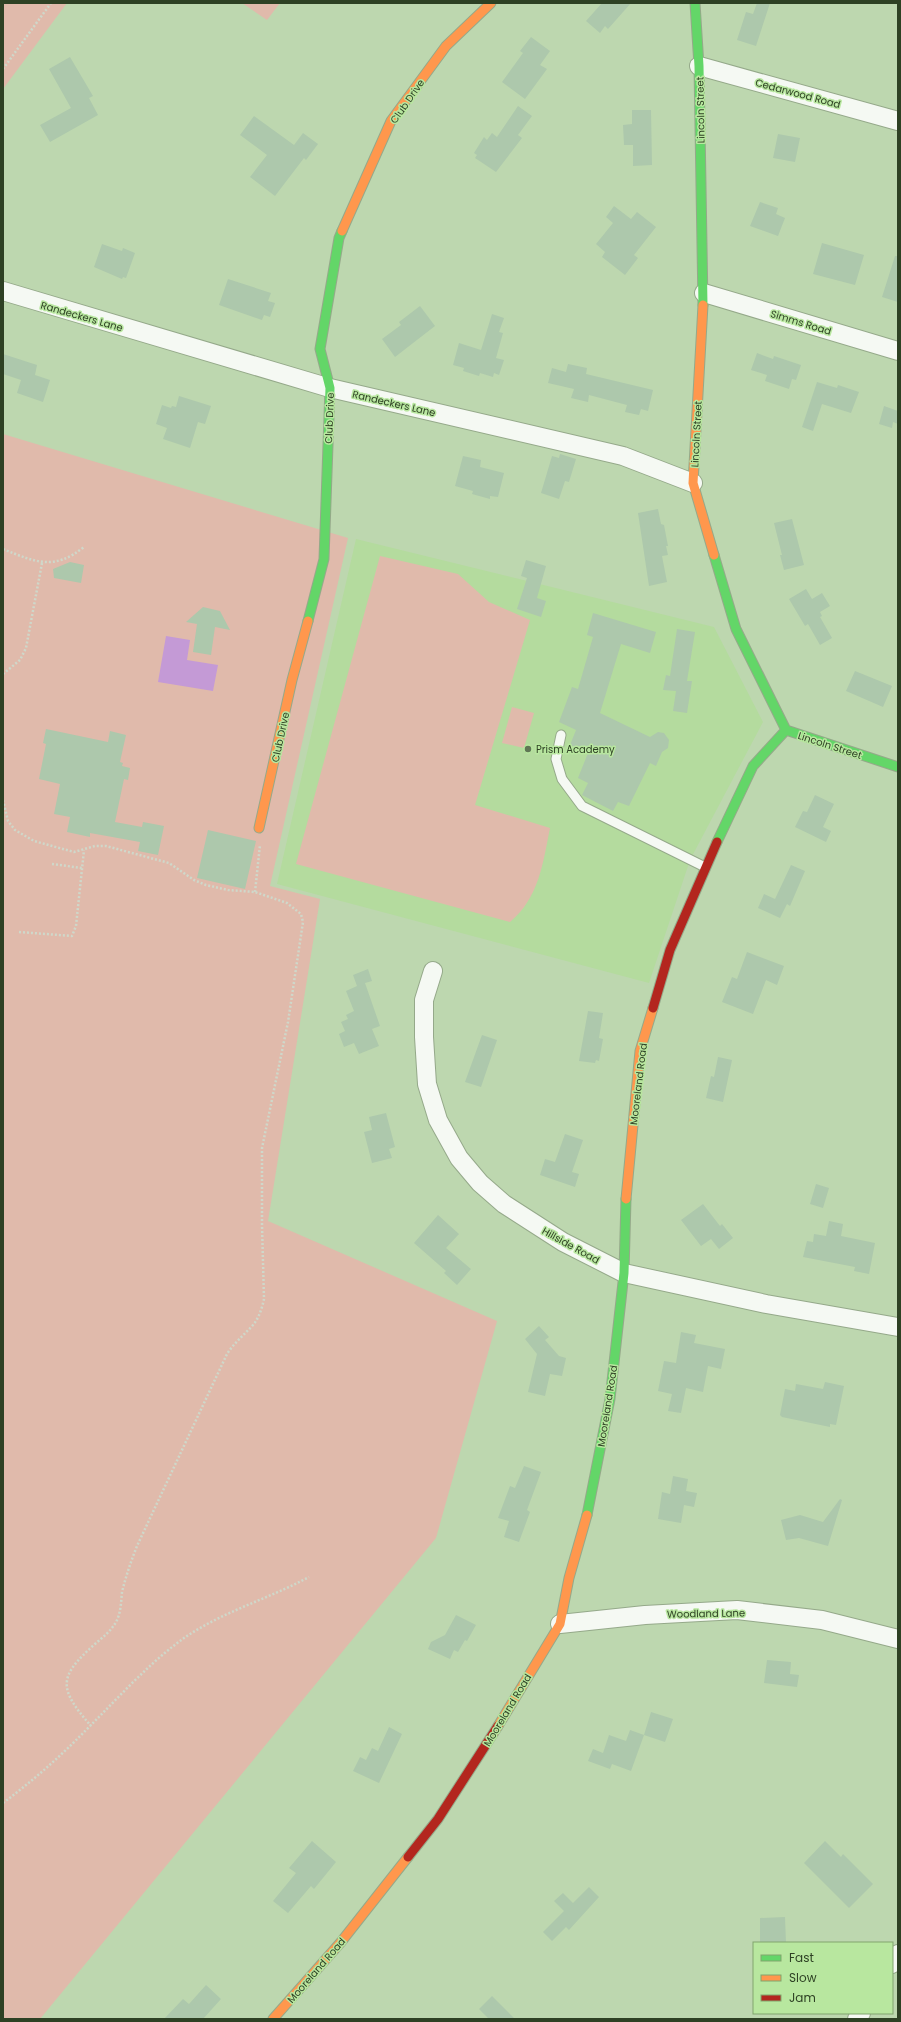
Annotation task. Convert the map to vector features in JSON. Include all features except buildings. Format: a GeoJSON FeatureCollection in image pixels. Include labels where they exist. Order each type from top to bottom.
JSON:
{"type":"FeatureCollection","features":[{"type":"Feature","properties":{"kind":"street","name":"Club Drive"},"geometry":{"type":"LineString","coordinates":[[259,828],[292,680],[324,559],[330,388],[320,349],[339,238],[391,121],[446,46],[491,3]]}},
{"type":"Feature","properties":{"kind":"street","name":"Lincoln Street"},"geometry":{"type":"LineString","coordinates":[[694,3],[699,66],[704,293],[693,483],[736,629],[786,730],[898,767]]}},
{"type":"Feature","properties":{"kind":"street","name":"Cedarwood Road"},"geometry":{"type":"LineString","coordinates":[[699,66],[898,121]]}},
{"type":"Feature","properties":{"kind":"street","name":"Randeckers Lane"},"geometry":{"type":"LineString","coordinates":[[3,291],[330,388],[623,456],[693,483]]}},
{"type":"Feature","properties":{"kind":"street","name":"Simms Road"},"geometry":{"type":"LineString","coordinates":[[704,293],[898,351]]}},
{"type":"Feature","properties":{"kind":"street","name":"Mooreland Road"},"geometry":{"type":"LineString","coordinates":[[273,2019],[341,1942],[438,1819],[469,1773],[560,1624],[569,1578],[588,1510],[610,1399],[624,1274],[626,1186],[640,1051],[670,950],[705,868],[753,766],[786,730]]}},
{"type":"Feature","properties":{"kind":"street","name":"Hillside Road"},"geometry":{"type":"LineString","coordinates":[[433,971],[424,1000],[424,1037],[427,1084],[438,1120],[459,1158],[480,1183],[504,1204],[563,1242],[624,1274],[766,1304],[898,1327]]}},
{"type":"Feature","properties":{"kind":"street","name":"Woodland Lane"},"geometry":{"type":"LineString","coordinates":[[560,1624],[645,1615],[737,1610],[822,1620],[898,1639]]}},
{"type":"Feature","properties":{"kind":"lane"},"geometry":{"type":"LineString","coordinates":[[561,735],[556,759],[562,780],[582,806],[705,868]]}},
{"type":"Feature","properties":{"kind":"path"},"geometry":{"type":"LineString","coordinates":[[3,69],[51,3]]}},
{"type":"Feature","properties":{"kind":"path"},"geometry":{"type":"LineString","coordinates":[[3,549],[42,563],[58,562],[75,554],[84,547]]}},
{"type":"Feature","properties":{"kind":"path"},"geometry":{"type":"LineString","coordinates":[[3,674],[20,660],[26,648],[42,563]]}},
{"type":"Feature","properties":{"kind":"path"},"geometry":{"type":"LineString","coordinates":[[3,800],[8,821],[15,830],[34,841],[74,852],[94,846],[106,846],[169,863],[194,880],[206,885],[228,890],[255,892],[287,903],[301,914],[304,922],[288,1022],[262,1148],[264,1299],[254,1325],[232,1346],[227,1354],[137,1546],[126,1575],[117,1620],[108,1633],[78,1660],[69,1672],[67,1684],[72,1702],[91,1726]]}},
{"type":"Feature","properties":{"kind":"path"},"geometry":{"type":"LineString","coordinates":[[255,892],[260,848],[259,828]]}},
{"type":"Feature","properties":{"kind":"path"},"geometry":{"type":"LineString","coordinates":[[19,932],[72,936],[76,926],[84,850]]}},
{"type":"Feature","properties":{"kind":"path"},"geometry":{"type":"LineString","coordinates":[[52,864],[82,868]]}},
{"type":"Feature","properties":{"kind":"path"},"geometry":{"type":"LineString","coordinates":[[3,1803],[61,1756],[137,1680],[184,1638],[255,1601],[291,1587],[309,1577]]}},
{"type":"Feature","properties":{"kind":"shaded area"},"geometry":{"type":"Polygon","coordinates":[[[3,3],[67,3],[3,89],[3,3]]]}},
{"type":"Feature","properties":{"kind":"shaded area"},"geometry":{"type":"Polygon","coordinates":[[[242,3],[280,3],[267,20],[242,3]]]}},
{"type":"Feature","properties":{"kind":"shaded area"},"geometry":{"type":"Polygon","coordinates":[[[3,434],[348,538],[270,886],[320,899],[268,1221],[497,1321],[436,1538],[40,2019],[3,2019],[3,434]]]}},
{"type":"Feature","properties":{"kind":"shaded area","name":"Prism Academy"},"geometry":{"type":"Polygon","coordinates":[[[356,539],[714,627],[763,722],[690,860],[649,983],[277,884],[356,539]]]}},
{"type":"Feature","properties":{"kind":"shaded area"},"geometry":{"type":"Polygon","coordinates":[[[380,556],[458,574],[489,602],[530,620],[475,805],[550,828],[542,867],[534,891],[520,913],[510,922],[296,864],[380,556]]]}},
{"type":"Feature","properties":{"kind":"shaded area"},"geometry":{"type":"Polygon","coordinates":[[[166,636],[190,640],[187,660],[218,665],[213,691],[158,682],[166,636]]]}},
{"type":"Feature","properties":{"kind":"shaded area"},"geometry":{"type":"Polygon","coordinates":[[[512,707],[534,713],[524,748],[502,743],[512,707]]]}},
{"type":"Feature","properties":{"kind":"traffic: fast"},"geometry":{"type":"LineString","coordinates":[[695,3],[699,66],[703,305]]}},
{"type":"Feature","properties":{"kind":"traffic: fast"},"geometry":{"type":"LineString","coordinates":[[308,621],[324,559],[330,388],[320,349],[339,238],[342,231]]}},
{"type":"Feature","properties":{"kind":"traffic: fast"},"geometry":{"type":"LineString","coordinates":[[714,555],[736,629],[786,730],[898,767]]}},
{"type":"Feature","properties":{"kind":"traffic: fast"},"geometry":{"type":"LineString","coordinates":[[717,842],[753,766],[786,730]]}},
{"type":"Feature","properties":{"kind":"traffic: fast"},"geometry":{"type":"LineString","coordinates":[[587,1515],[610,1399],[624,1273],[626,1199]]}},
{"type":"Feature","properties":{"kind":"traffic: slow"},"geometry":{"type":"LineString","coordinates":[[342,231],[391,121],[446,46],[491,3]]}},
{"type":"Feature","properties":{"kind":"traffic: slow"},"geometry":{"type":"LineString","coordinates":[[703,305],[693,483],[714,555]]}},
{"type":"Feature","properties":{"kind":"traffic: slow"},"geometry":{"type":"LineString","coordinates":[[259,828],[292,680],[308,621]]}},
{"type":"Feature","properties":{"kind":"traffic: slow"},"geometry":{"type":"LineString","coordinates":[[626,1199],[640,1051],[653,1008]]}},
{"type":"Feature","properties":{"kind":"traffic: slow"},"geometry":{"type":"LineString","coordinates":[[498,1726],[560,1624],[569,1578],[587,1515]]}},
{"type":"Feature","properties":{"kind":"traffic: slow"},"geometry":{"type":"LineString","coordinates":[[273,2019],[341,1942],[408,1857]]}},
{"type":"Feature","properties":{"kind":"traffic: jam"},"geometry":{"type":"LineString","coordinates":[[653,1008],[670,950],[717,842]]}},
{"type":"Feature","properties":{"kind":"traffic: jam"},"geometry":{"type":"LineString","coordinates":[[408,1857],[438,1819],[498,1726]]}},
{"type":"Feature","properties":{"kind":"place","name":"Prism Academy"},"geometry":{"type":"Point","coordinates":[528,749]}}]}
